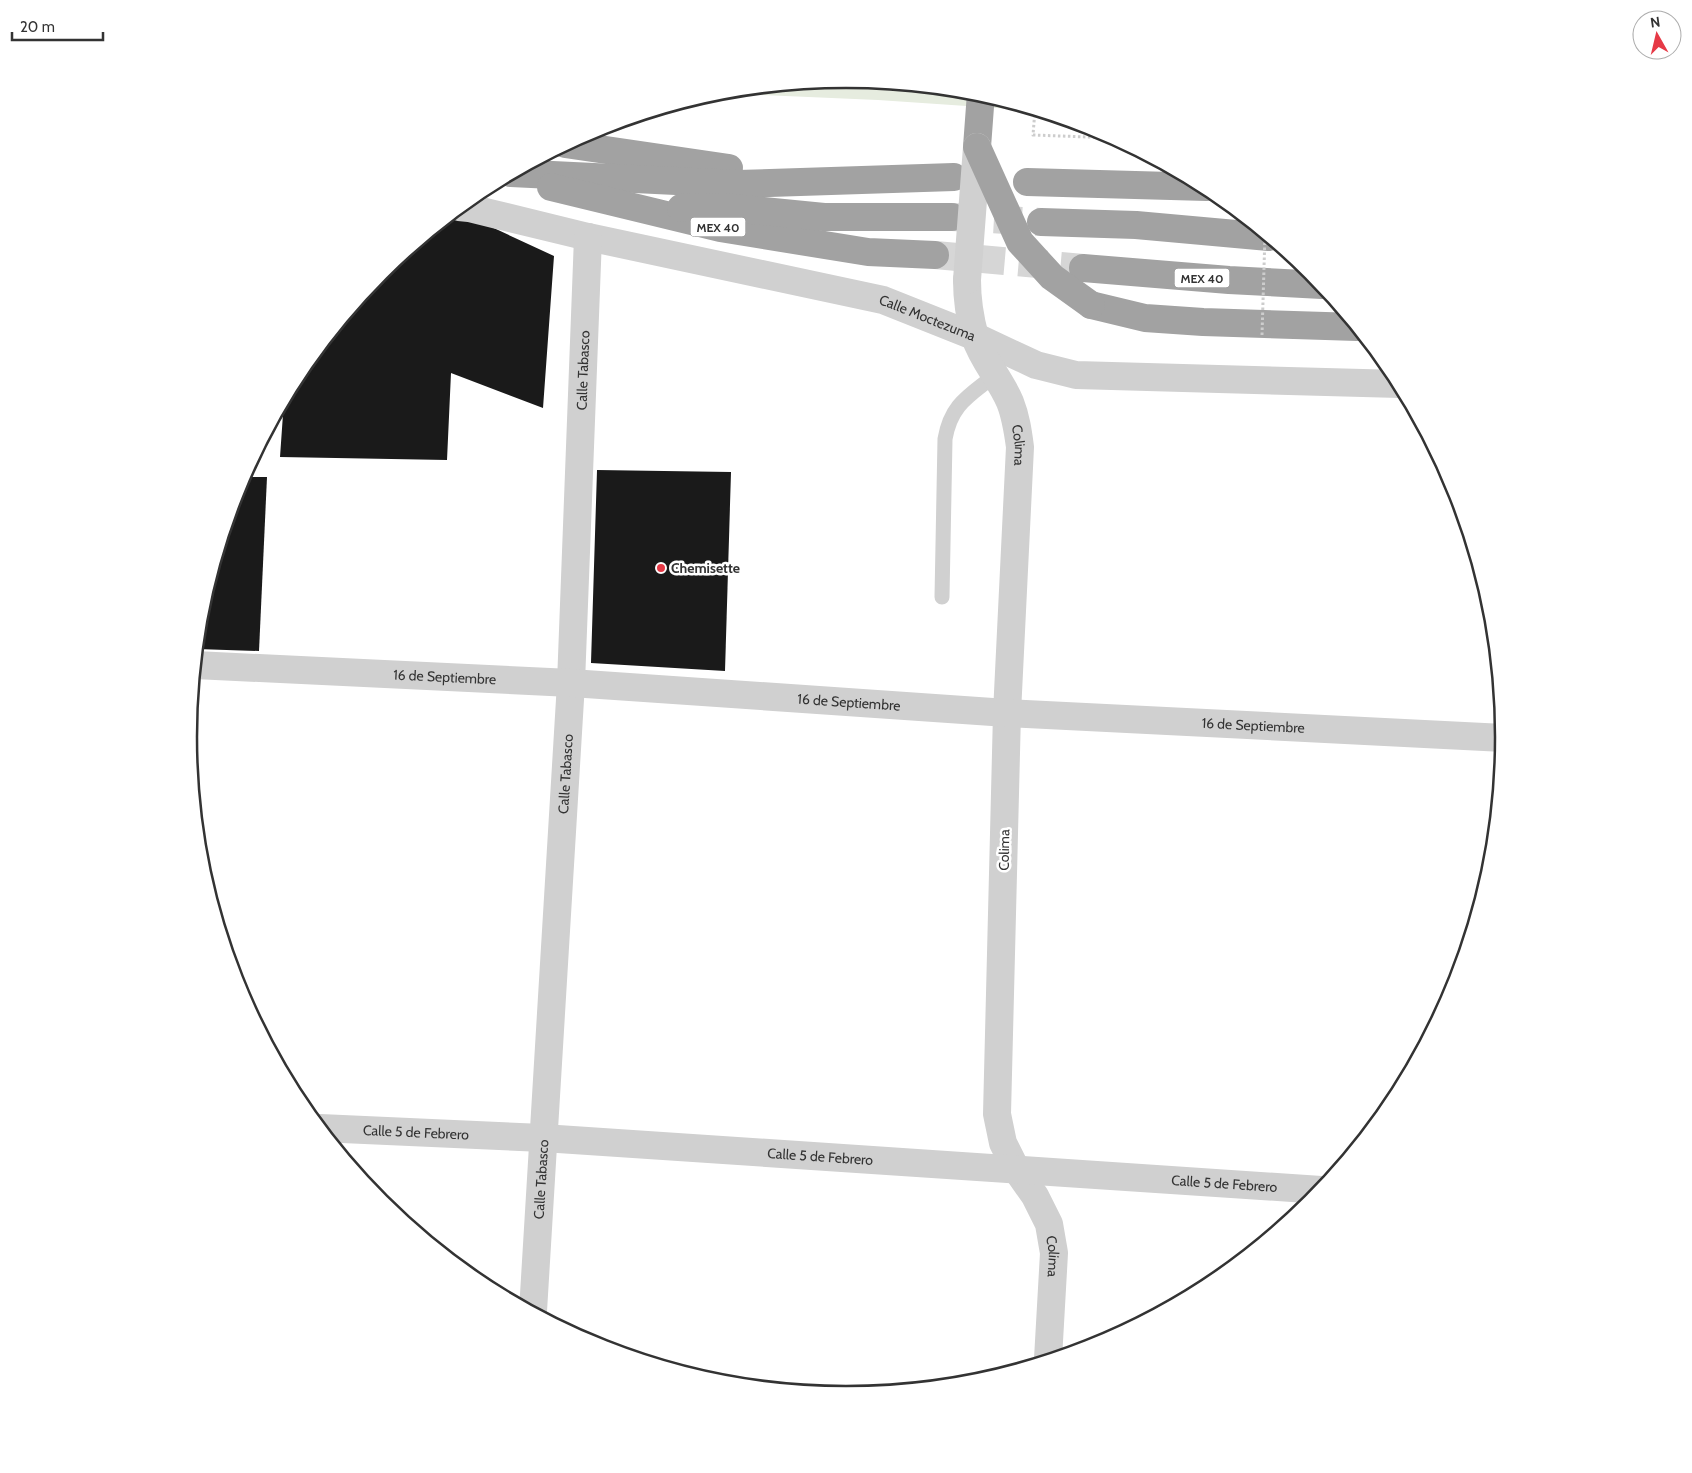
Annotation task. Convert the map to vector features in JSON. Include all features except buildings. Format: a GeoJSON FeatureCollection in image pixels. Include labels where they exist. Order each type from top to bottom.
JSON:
{"type":"FeatureCollection","features":[{"type":"Feature","properties":{"kind":"highway"},"geometry":{"type":"LineString","coordinates":[[980,102],[977,147],[1020,242],[1052,277],[1091,305],[1145,318],[1203,322],[1349,327]]}},
{"type":"Feature","properties":{"kind":"highway"},"geometry":{"type":"LineString","coordinates":[[578,146],[829,182]]}},
{"type":"Feature","properties":{"kind":"highway"},"geometry":{"type":"LineString","coordinates":[[523,174],[738,184],[954,177]]}},
{"type":"Feature","properties":{"kind":"highway","name":"MEX 40"},"geometry":{"type":"LineString","coordinates":[[515,178],[720,228],[868,252],[935,255]]}},
{"type":"Feature","properties":{"kind":"highway"},"geometry":{"type":"LineString","coordinates":[[1027,182],[1192,187]]}},
{"type":"Feature","properties":{"kind":"highway"},"geometry":{"type":"LineString","coordinates":[[652,212],[692,207],[733,208],[824,217],[952,217]]}},
{"type":"Feature","properties":{"kind":"highway"},"geometry":{"type":"LineString","coordinates":[[1042,222],[1136,225],[1258,236]]}},
{"type":"Feature","properties":{"kind":"highway","name":"MEX 40"},"geometry":{"type":"LineString","coordinates":[[1083,268],[1311,284]]}},
{"type":"Feature","properties":{"kind":"street","name":"Colima"},"geometry":{"type":"LineString","coordinates":[[977,147],[967,299],[976,338],[1010,401],[1017,423],[1020,448],[1007,712],[997,1114],[1003,1143],[1016,1169],[1035,1196],[1050,1224],[1054,1252],[1048,1353]]}},
{"type":"Feature","properties":{"kind":"street","name":"Calle Moctezuma"},"geometry":{"type":"LineString","coordinates":[[470,208],[588,237],[884,300],[1036,365],[1076,375],[1391,384]]}},
{"type":"Feature","properties":{"kind":"street","name":"Calle Tabasco"},"geometry":{"type":"LineString","coordinates":[[533,1306],[571,683],[588,237]]}},
{"type":"Feature","properties":{"kind":"street","name":"16 de Septiembre"},"geometry":{"type":"LineString","coordinates":[[201,665],[571,683],[1007,712],[1495,738]]}},
{"type":"Feature","properties":{"kind":"street","name":"Calle 5 de Febrero"},"geometry":{"type":"LineString","coordinates":[[328,1128],[544,1138],[1310,1189]]}},
{"type":"Feature","properties":{"kind":"lane"},"geometry":{"type":"LineString","coordinates":[[942,597],[945,439],[947,424],[960,403],[995,375]]}},
{"type":"Feature","properties":{"kind":"path"},"geometry":{"type":"LineString","coordinates":[[1035,116],[1033,135],[1095,137]]}},
{"type":"Feature","properties":{"kind":"path"},"geometry":{"type":"LineString","coordinates":[[1262,334],[1265,241]]}},
{"type":"Feature","properties":{"kind":"shaded area"},"geometry":{"type":"Polygon","coordinates":[[[804,89],[888,89],[931,93],[1010,109],[878,100],[751,95],[804,89]]]}},
{"type":"Feature","properties":{"kind":"tunnel"},"geometry":{"type":"LineString","coordinates":[[952,217],[1041,222]]}},
{"type":"Feature","properties":{"kind":"tunnel"},"geometry":{"type":"LineString","coordinates":[[935,255],[1083,268]]}},
{"type":"Feature","properties":{"kind":"place","name":"Chemisette"},"geometry":{"type":"Point","coordinates":[661,568]}}]}
